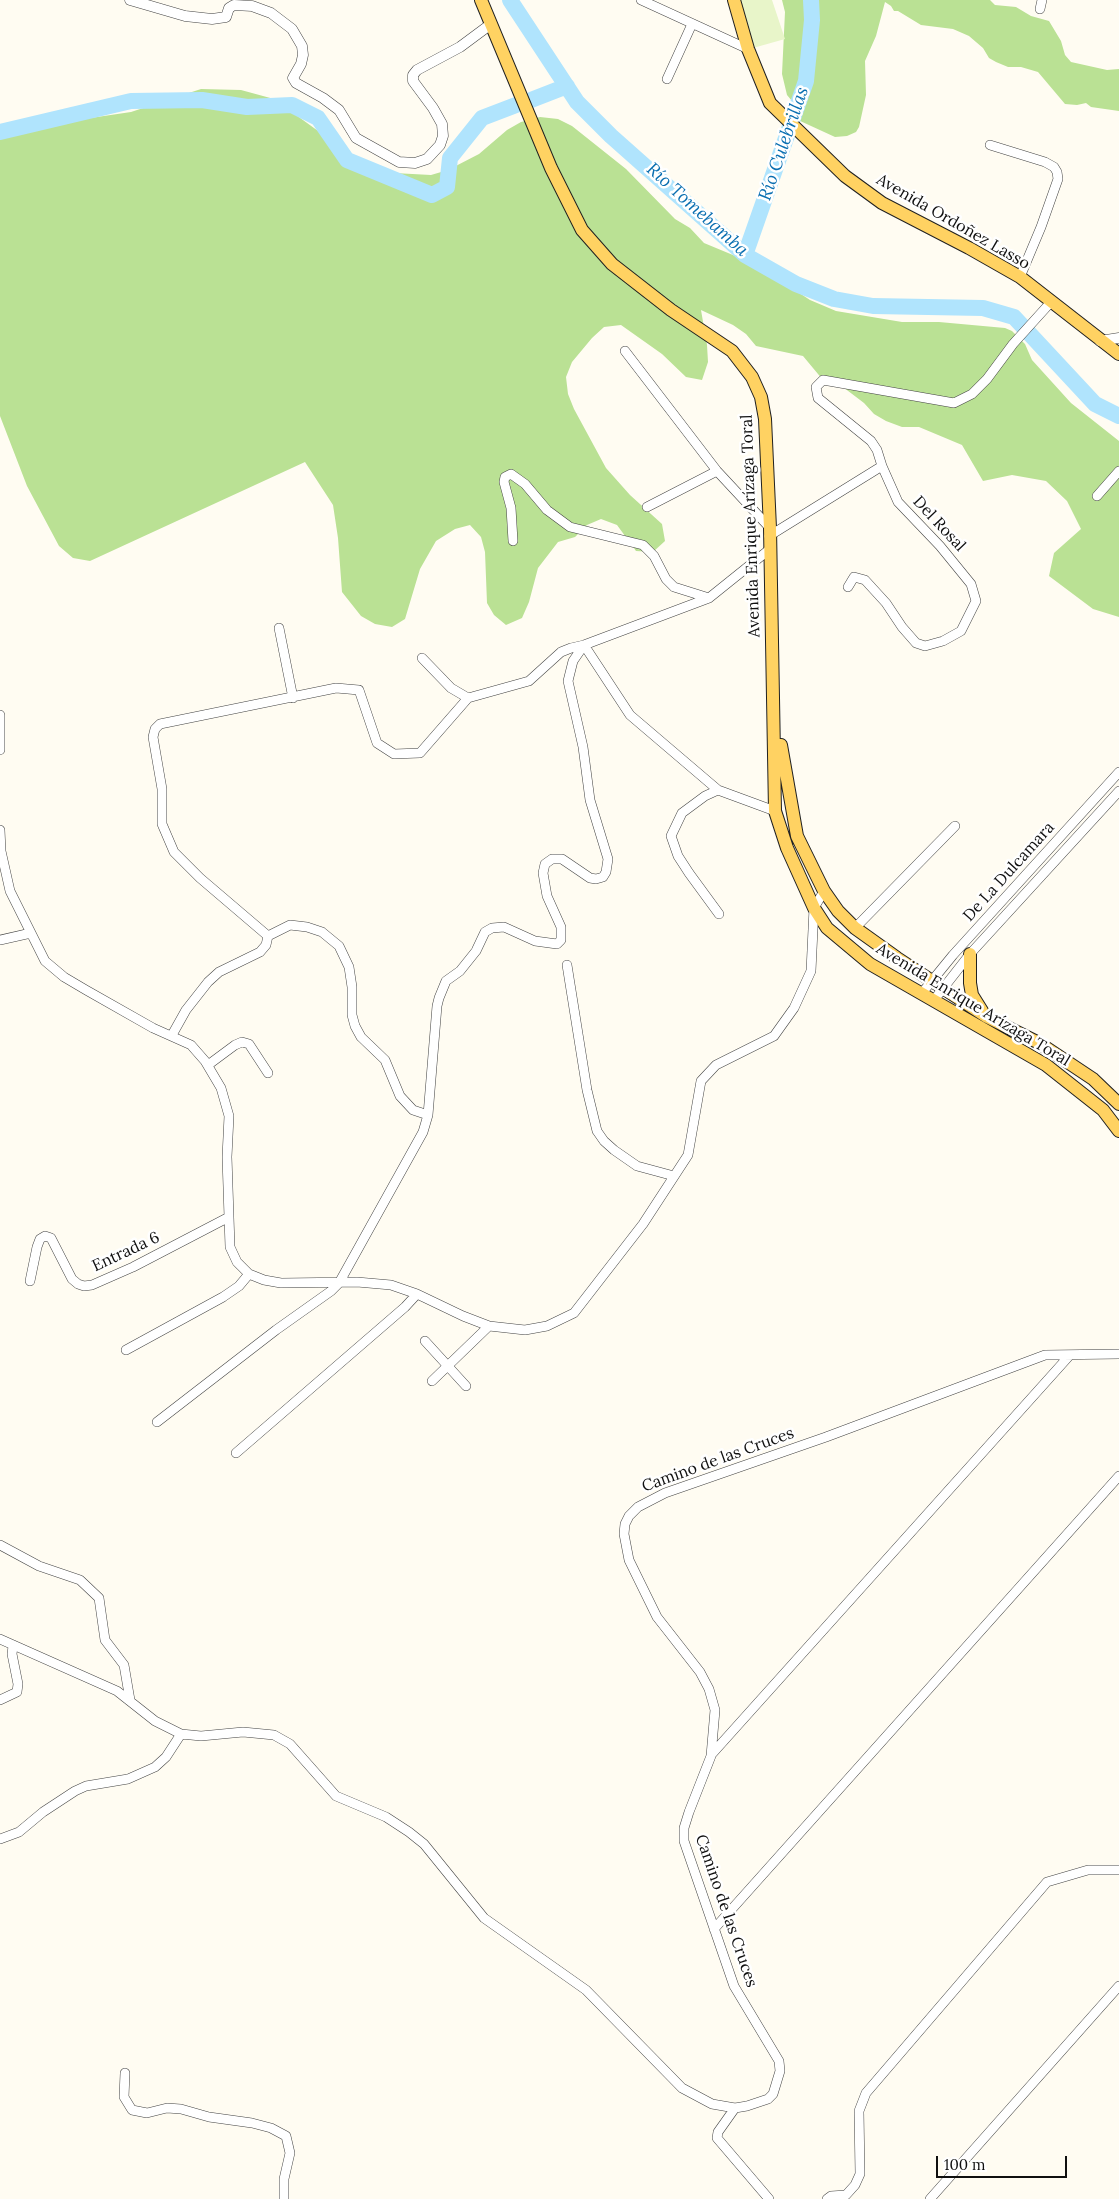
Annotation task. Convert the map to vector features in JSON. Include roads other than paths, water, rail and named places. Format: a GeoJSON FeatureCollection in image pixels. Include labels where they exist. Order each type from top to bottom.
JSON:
{"type":"FeatureCollection","features":[{"type":"Feature","properties":{"kind":"main road","name":"Avenida Enrique Arízaga Toral"},"geometry":{"type":"LineString","coordinates":[[481,0],[551,168],[588,238],[612,264],[671,310],[732,351],[752,377],[761,397],[765,420],[770,549],[775,811],[787,848],[814,908],[827,928],[870,964],[1046,1065],[1104,1110],[1119,1131]]}},
{"type":"Feature","properties":{"kind":"main road","name":"Avenida Ordoñez Lasso"},"geometry":{"type":"LineString","coordinates":[[734,0],[748,49],[770,103],[844,176],[882,203],[1020,277],[1119,354]]}},
{"type":"Feature","properties":{"kind":"main road","name":"Avenida Enrique Arízaga Toral"},"geometry":{"type":"LineString","coordinates":[[774,702],[790,805],[798,836],[824,891],[838,910],[855,928],[943,989],[987,1017],[1039,1043],[1093,1079],[1119,1104]]}},
{"type":"Feature","properties":{"kind":"main road"},"geometry":{"type":"LineString","coordinates":[[970,954],[969,968],[972,995],[987,1017]]}},
{"type":"Feature","properties":{"kind":"street"},"geometry":{"type":"LineString","coordinates":[[130,0],[185,16],[206,18],[226,17],[229,8],[234,5],[252,6],[271,13],[292,29],[302,46],[301,64],[293,78],[296,83],[323,98],[339,110],[356,138],[399,162],[415,163],[427,159],[440,145],[443,136],[442,124],[413,81],[413,75],[417,70],[460,47],[491,24]]}},
{"type":"Feature","properties":{"kind":"street"},"geometry":{"type":"LineString","coordinates":[[641,0],[748,49]]}},
{"type":"Feature","properties":{"kind":"street"},"geometry":{"type":"LineString","coordinates":[[666,79],[692,24]]}},
{"type":"Feature","properties":{"kind":"street"},"geometry":{"type":"LineString","coordinates":[[990,145],[1045,162],[1057,172],[1058,179],[1044,219],[1020,277]]}},
{"type":"Feature","properties":{"kind":"street","name":"Del Rosal"},"geometry":{"type":"LineString","coordinates":[[848,587],[854,577],[865,580],[886,603],[902,628],[916,643],[925,646],[943,641],[961,632],[976,601],[971,584],[940,546],[898,502],[877,450],[871,442],[818,398],[816,387],[823,380],[954,403],[972,394],[987,380],[1013,344],[1051,302]]}},
{"type":"Feature","properties":{"kind":"street"},"geometry":{"type":"LineString","coordinates":[[1100,341],[1119,338]]}},
{"type":"Feature","properties":{"kind":"street"},"geometry":{"type":"LineString","coordinates":[[625,351],[717,471],[769,532],[882,466]]}},
{"type":"Feature","properties":{"kind":"street"},"geometry":{"type":"LineString","coordinates":[[647,507],[717,471]]}},
{"type":"Feature","properties":{"kind":"street"},"geometry":{"type":"LineString","coordinates":[[1096,496],[1119,471]]}},
{"type":"Feature","properties":{"kind":"street"},"geometry":{"type":"LineString","coordinates":[[513,540],[511,508],[504,482],[505,477],[511,474],[525,484],[547,510],[570,527],[643,545],[650,550],[666,579],[674,587],[709,598]]}},
{"type":"Feature","properties":{"kind":"street"},"geometry":{"type":"LineString","coordinates":[[268,936],[200,878],[174,852],[162,824],[162,789],[153,737],[155,728],[160,724],[336,688],[358,690],[377,743],[394,754],[420,753],[468,698],[530,681],[561,652],[709,598],[770,549]]}},
{"type":"Feature","properties":{"kind":"street"},"geometry":{"type":"LineString","coordinates":[[279,628],[293,698]]}},
{"type":"Feature","properties":{"kind":"street"},"geometry":{"type":"LineString","coordinates":[[584,645],[630,715],[718,790],[775,811]]}},
{"type":"Feature","properties":{"kind":"street"},"geometry":{"type":"LineString","coordinates":[[157,1422],[276,1330],[331,1291],[339,1283],[423,1132],[428,1115],[437,1006],[446,981],[460,971],[476,951],[486,932],[492,928],[504,927],[535,941],[557,944],[561,940],[561,927],[547,896],[543,873],[545,864],[552,858],[562,858],[590,878],[596,879],[603,877],[606,872],[608,859],[590,800],[583,747],[568,681],[573,660],[584,645]]}},
{"type":"Feature","properties":{"kind":"street"},"geometry":{"type":"LineString","coordinates":[[422,658],[451,688],[468,698]]}},
{"type":"Feature","properties":{"kind":"street"},"geometry":{"type":"LineString","coordinates":[[0,715],[0,750]]}},
{"type":"Feature","properties":{"kind":"street","name":"De La Dulcamara"},"geometry":{"type":"LineString","coordinates":[[922,993],[931,980],[1119,772]]}},
{"type":"Feature","properties":{"kind":"street"},"geometry":{"type":"LineString","coordinates":[[718,790],[705,796],[682,813],[671,836],[678,856],[688,873],[719,914]]}},
{"type":"Feature","properties":{"kind":"street","name":"De La Dulcamara"},"geometry":{"type":"LineString","coordinates":[[934,1000],[970,954],[1119,791]]}},
{"type":"Feature","properties":{"kind":"street"},"geometry":{"type":"LineString","coordinates":[[855,928],[955,826]]}},
{"type":"Feature","properties":{"kind":"street"},"geometry":{"type":"LineString","coordinates":[[0,830],[1,851],[10,891],[45,961],[64,977],[153,1028],[191,1045],[208,1065],[221,1088],[229,1116],[226,1156],[230,1246],[237,1262],[249,1274],[264,1280],[281,1283],[357,1282],[391,1284],[489,1326],[525,1330],[547,1326],[574,1312],[643,1224],[688,1155],[702,1081],[716,1065],[774,1036],[794,1008],[811,971],[814,908],[824,891]]}},
{"type":"Feature","properties":{"kind":"street"},"geometry":{"type":"LineString","coordinates":[[268,936],[290,925],[307,927],[322,932],[340,946],[349,967],[352,987],[352,1015],[361,1037],[385,1060],[395,1080],[400,1096],[413,1110],[428,1115]]}},
{"type":"Feature","properties":{"kind":"street"},"geometry":{"type":"LineString","coordinates":[[0,940],[31,933]]}},
{"type":"Feature","properties":{"kind":"street"},"geometry":{"type":"LineString","coordinates":[[172,1035],[186,1010],[208,982],[218,972],[260,952],[266,945],[268,936]]}},
{"type":"Feature","properties":{"kind":"street"},"geometry":{"type":"LineString","coordinates":[[567,965],[588,1090],[597,1131],[614,1150],[637,1166],[674,1176]]}},
{"type":"Feature","properties":{"kind":"street"},"geometry":{"type":"LineString","coordinates":[[208,1065],[242,1042],[249,1044],[268,1072]]}},
{"type":"Feature","properties":{"kind":"street","name":"Entrada 6"},"geometry":{"type":"LineString","coordinates":[[30,1281],[37,1247],[40,1239],[45,1236],[51,1238],[72,1279],[84,1286],[133,1267],[229,1217]]}},
{"type":"Feature","properties":{"kind":"street"},"geometry":{"type":"LineString","coordinates":[[126,1350],[223,1297],[239,1286],[249,1274]]}},
{"type":"Feature","properties":{"kind":"street"},"geometry":{"type":"LineString","coordinates":[[236,1453],[405,1307],[417,1294]]}},
{"type":"Feature","properties":{"kind":"street"},"geometry":{"type":"LineString","coordinates":[[432,1381],[489,1326]]}},
{"type":"Feature","properties":{"kind":"street"},"geometry":{"type":"LineString","coordinates":[[424,1341],[466,1386]]}},
{"type":"Feature","properties":{"kind":"street","name":"Camino de las Cruces"},"geometry":{"type":"LineString","coordinates":[[735,2108],[759,2102],[773,2094],[780,2071],[780,2061],[738,1995],[684,1840],[684,1828],[689,1812],[711,1756],[715,1710],[709,1689],[700,1672],[657,1618],[628,1560],[624,1534],[625,1524],[632,1511],[665,1493],[826,1437],[1033,1359],[1045,1355],[1119,1354]]}},
{"type":"Feature","properties":{"kind":"street"},"geometry":{"type":"LineString","coordinates":[[711,1756],[1070,1355]]}},
{"type":"Feature","properties":{"kind":"street"},"geometry":{"type":"LineString","coordinates":[[714,1929],[1119,1476]]}},
{"type":"Feature","properties":{"kind":"street"},"geometry":{"type":"LineString","coordinates":[[0,1545],[39,1566],[80,1580],[99,1598],[105,1640],[124,1665],[130,1700]]}},
{"type":"Feature","properties":{"kind":"street"},"geometry":{"type":"LineString","coordinates":[[0,1639],[117,1691],[155,1720],[180,1734],[202,1736],[251,1733],[274,1735],[290,1744],[336,1796],[386,1817],[417,1838],[484,1918],[586,1990],[682,2088],[712,2104],[735,2108],[718,2132],[717,2138],[769,2199]]}},
{"type":"Feature","properties":{"kind":"street"},"geometry":{"type":"LineString","coordinates":[[0,1700],[17,1692],[18,1684],[12,1654],[13,1646]]}},
{"type":"Feature","properties":{"kind":"street"},"geometry":{"type":"LineString","coordinates":[[0,1839],[19,1832],[43,1812],[80,1789],[128,1778],[155,1767],[166,1758],[180,1734]]}},
{"type":"Feature","properties":{"kind":"street"},"geometry":{"type":"LineString","coordinates":[[827,2199],[831,2196],[846,2195],[855,2185],[860,2174],[858,2111],[866,2093],[1047,1882],[1088,1870],[1119,1870]]}},
{"type":"Feature","properties":{"kind":"street"},"geometry":{"type":"LineString","coordinates":[[930,2199],[1119,1986]]}},
{"type":"Feature","properties":{"kind":"street"},"geometry":{"type":"LineString","coordinates":[[125,2073],[124,2097],[132,2110],[147,2113],[167,2108],[181,2109],[210,2117],[252,2123],[271,2128],[286,2136],[290,2153],[284,2179],[284,2199]]}},
{"type":"Feature","properties":{"kind":"waterway","name":"Río Tomebamba"},"geometry":{"type":"LineString","coordinates":[[510,0],[577,102],[611,136],[745,255],[796,284],[834,299],[873,306],[983,308],[1014,317],[1095,404],[1119,416]]}},
{"type":"Feature","properties":{"kind":"waterway","name":"Río Culebrillas"},"geometry":{"type":"LineString","coordinates":[[745,255],[806,81],[812,20],[811,0]]}},
{"type":"Feature","properties":{"kind":"waterway"},"geometry":{"type":"LineString","coordinates":[[531,100],[567,86]]}},
{"type":"Feature","properties":{"kind":"waterway"},"geometry":{"type":"LineString","coordinates":[[0,132],[131,101],[202,100],[247,107],[292,105],[318,118],[347,160],[432,195],[447,187],[450,158],[482,118],[516,105]]}}]}
